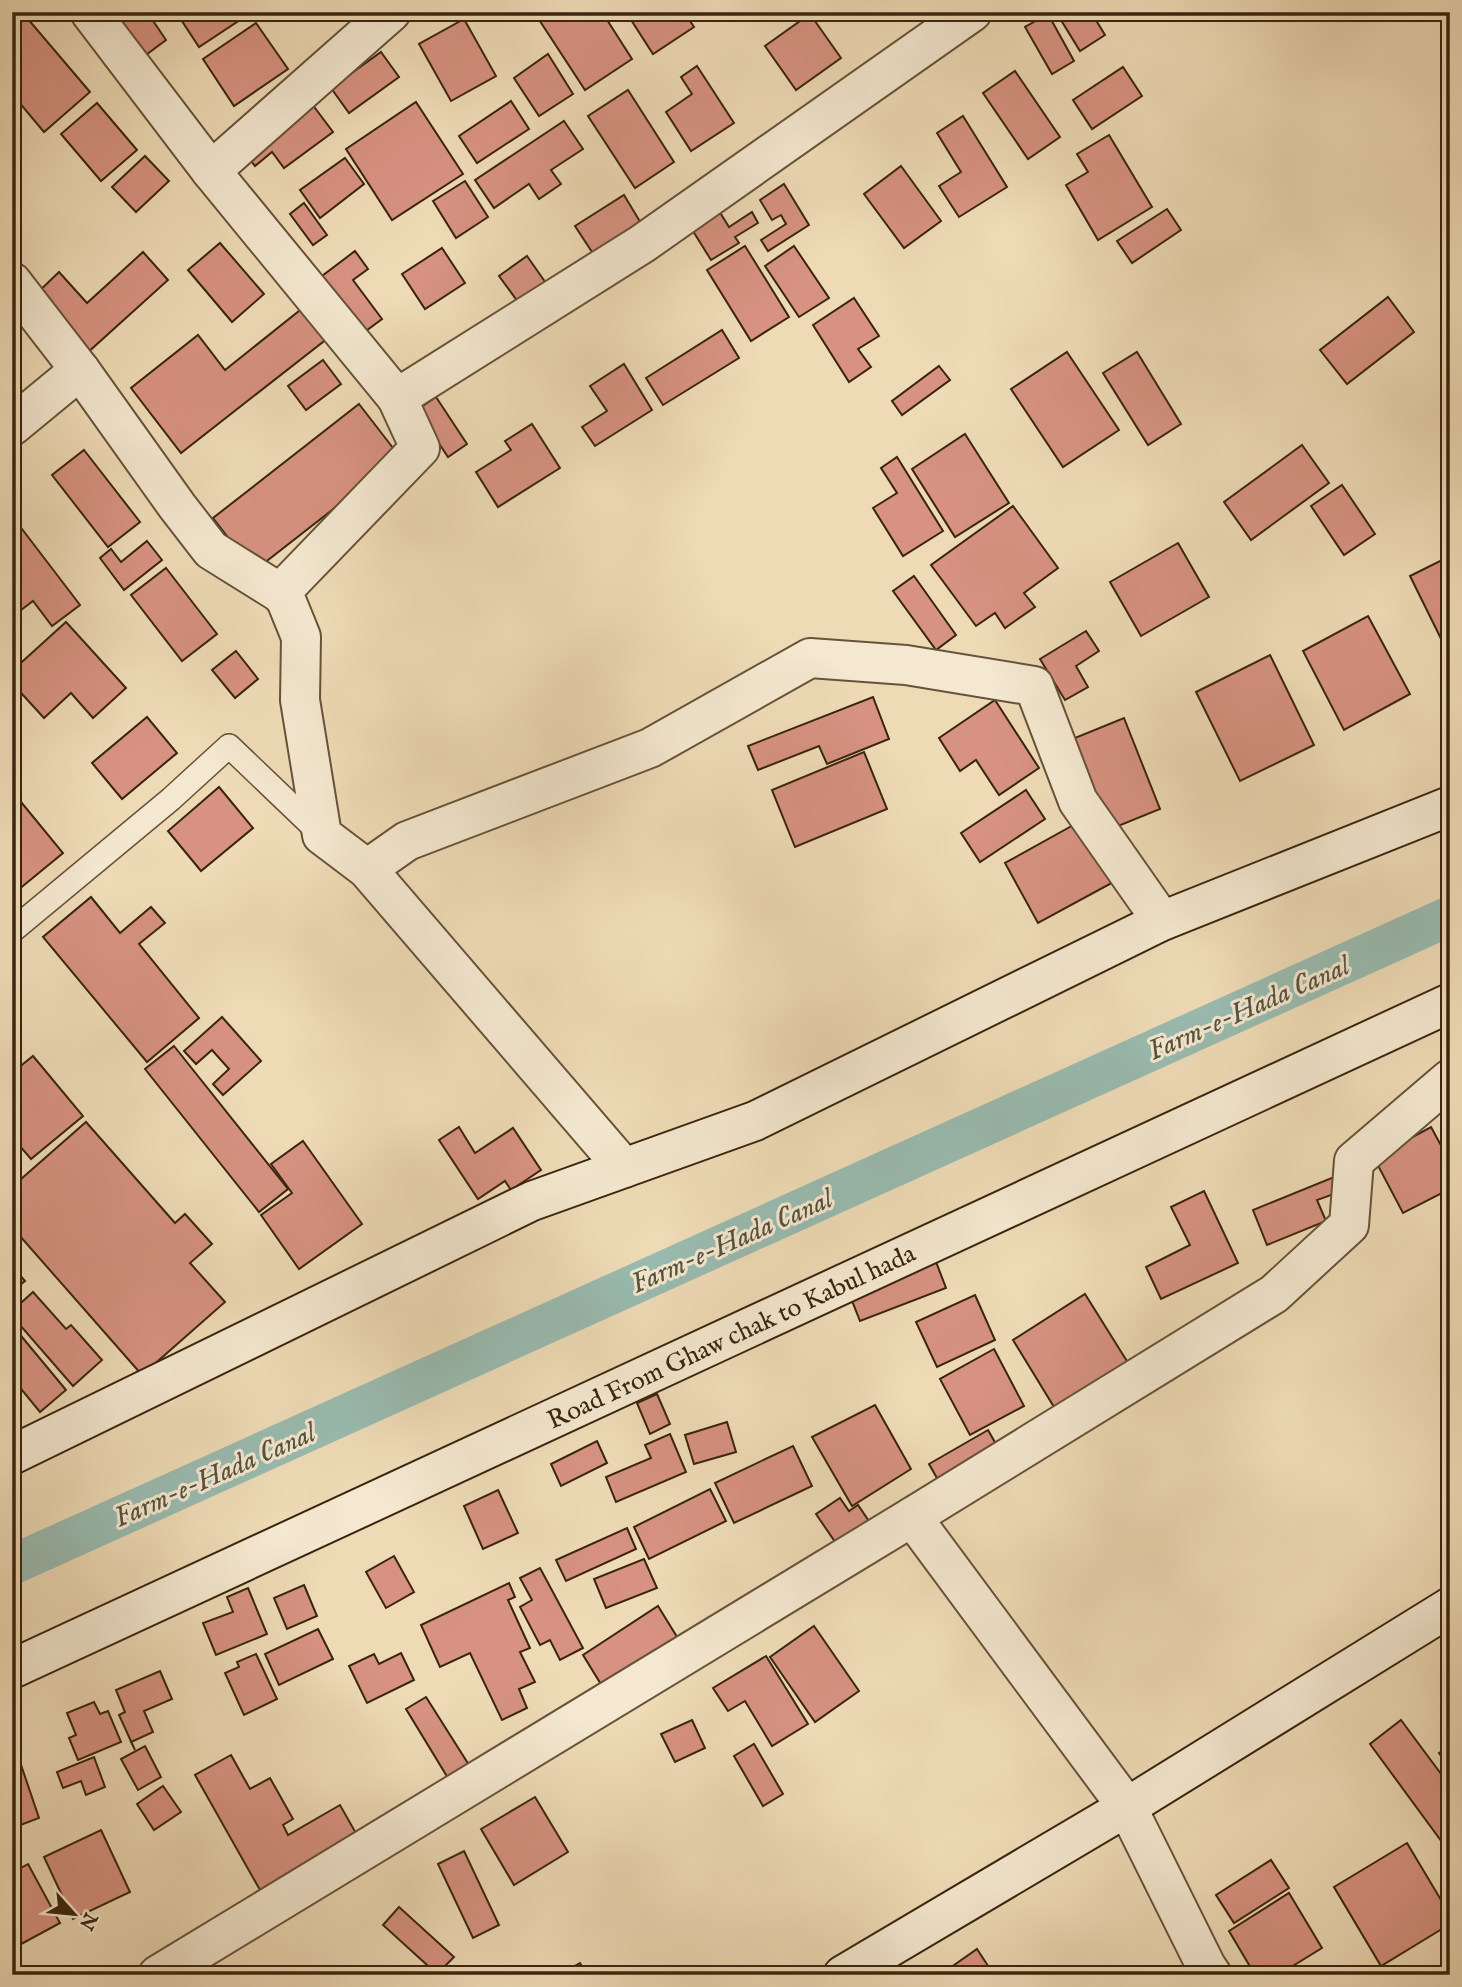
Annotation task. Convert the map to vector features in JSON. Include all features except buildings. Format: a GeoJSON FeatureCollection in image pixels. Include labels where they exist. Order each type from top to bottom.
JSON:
{"type":"FeatureCollection","features":[{"type":"Feature","properties":{"kind":"street"},"geometry":{"type":"LineString","coordinates":[[90,12],[211,171],[397,398],[420,448],[281,593]]}},
{"type":"Feature","properties":{"kind":"street"},"geometry":{"type":"LineString","coordinates":[[211,171],[391,12]]}},
{"type":"Feature","properties":{"kind":"street"},"geometry":{"type":"LineString","coordinates":[[397,398],[642,243],[972,12]]}},
{"type":"Feature","properties":{"kind":"street"},"geometry":{"type":"LineString","coordinates":[[12,282],[80,370],[211,550],[281,593],[286,600],[301,637],[300,701],[322,835],[368,869],[624,1168]]}},
{"type":"Feature","properties":{"kind":"street"},"geometry":{"type":"LineString","coordinates":[[12,426],[80,370]]}},
{"type":"Feature","properties":{"kind":"street"},"geometry":{"type":"LineString","coordinates":[[368,869],[407,841],[650,748],[810,658],[906,665],[1034,686],[1078,801],[1162,921]]}},
{"type":"Feature","properties":{"kind":"street"},"geometry":{"type":"LineString","coordinates":[[12,1455],[532,1201],[755,1121],[1162,921],[1450,806]]}},
{"type":"Feature","properties":{"kind":"street","name":"Road From Ghaw chak to Kabul hada"},"geometry":{"type":"LineString","coordinates":[[12,1670],[1450,1003]]}},
{"type":"Feature","properties":{"kind":"street"},"geometry":{"type":"LineString","coordinates":[[158,1975],[1274,1294],[1349,1225],[1354,1161],[1450,1079]]}},
{"type":"Feature","properties":{"kind":"street"},"geometry":{"type":"LineString","coordinates":[[912,1517],[1127,1807],[1212,1975]]}},
{"type":"Feature","properties":{"kind":"street"},"geometry":{"type":"LineString","coordinates":[[842,1975],[1127,1807],[1450,1607]]}},
{"type":"Feature","properties":{"kind":"lane"},"geometry":{"type":"LineString","coordinates":[[12,931],[171,799],[229,746],[322,835]]}},
{"type":"Feature","properties":{"kind":"waterway","name":"Farm-e-Hada Canal"},"geometry":{"type":"LineString","coordinates":[[12,1565],[1450,916]]}}]}
